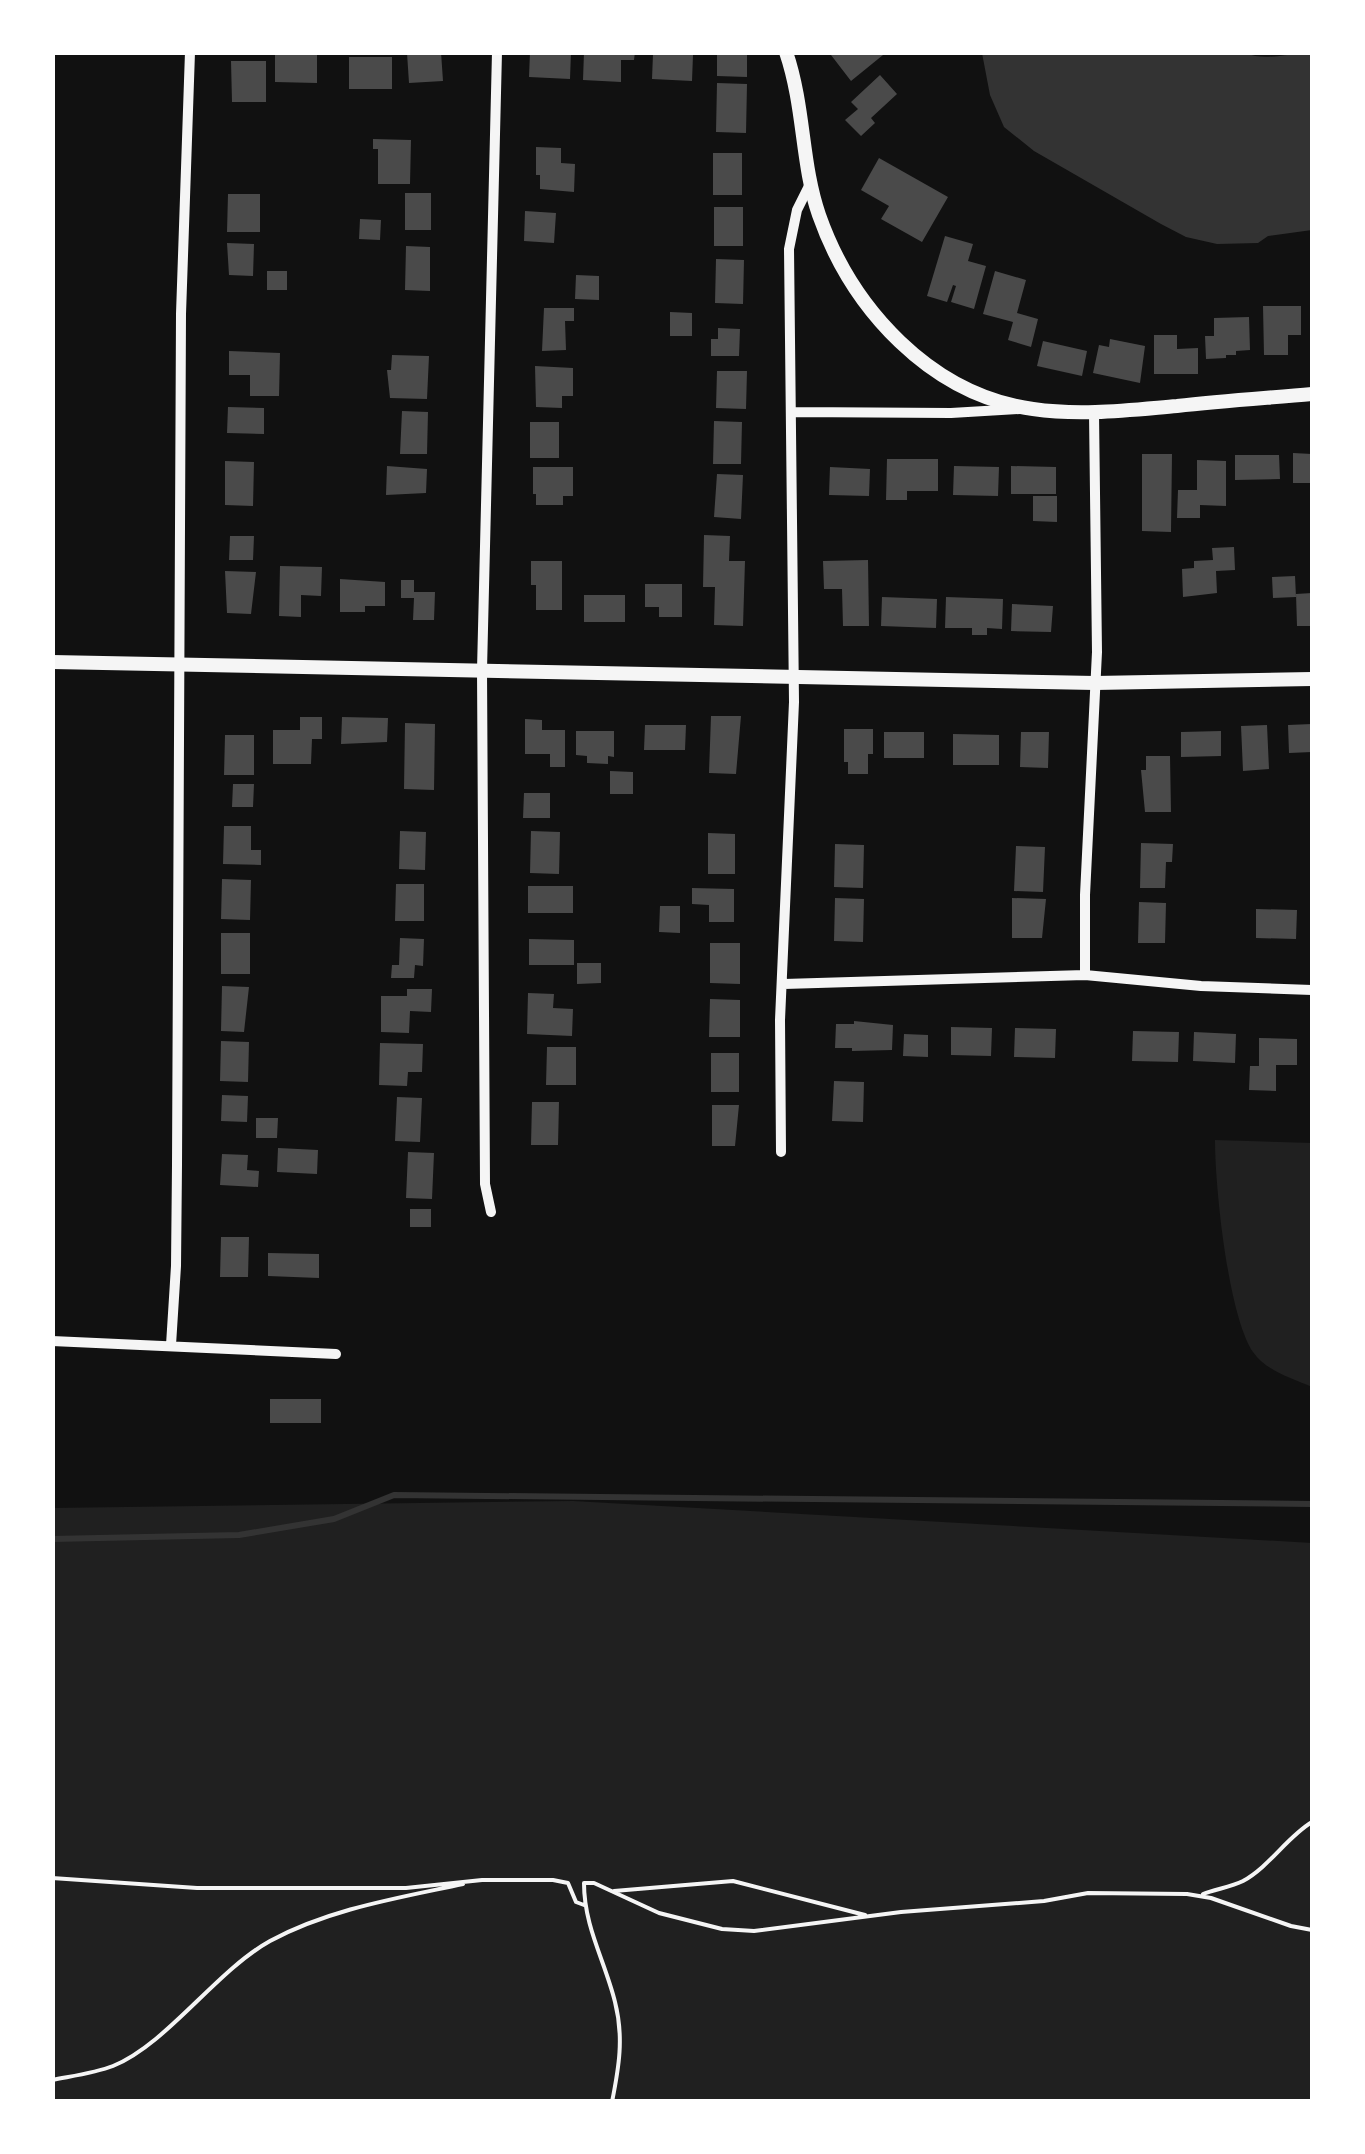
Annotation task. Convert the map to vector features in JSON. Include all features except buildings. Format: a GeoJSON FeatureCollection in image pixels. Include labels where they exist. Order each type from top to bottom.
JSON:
{"type":"FeatureCollection","features":[{"type":"Feature","properties":{"kind":"street"},"geometry":{"type":"LineString","coordinates":[[171,1344],[176,1266],[181,314],[190,52]]}},
{"type":"Feature","properties":{"kind":"street"},"geometry":{"type":"LineString","coordinates":[[492,1212],[485,1184],[482,670],[497,52]]}},
{"type":"Feature","properties":{"kind":"street"},"geometry":{"type":"LineString","coordinates":[[786,52],[799,96],[810,183],[834,252],[870,311],[924,362],[964,387],[1031,409]]}},
{"type":"Feature","properties":{"kind":"street"},"geometry":{"type":"LineString","coordinates":[[780,1152],[780,1020],[793,679],[790,249],[797,210],[810,183]]}},
{"type":"Feature","properties":{"kind":"street"},"geometry":{"type":"LineString","coordinates":[[793,412],[1031,409],[1094,413],[1312,394]]}},
{"type":"Feature","properties":{"kind":"street"},"geometry":{"type":"LineString","coordinates":[[1085,975],[1096,684],[1094,413]]}},
{"type":"Feature","properties":{"kind":"street"},"geometry":{"type":"LineString","coordinates":[[52,662],[1096,684],[1312,679]]}},
{"type":"Feature","properties":{"kind":"street"},"geometry":{"type":"LineString","coordinates":[[784,984],[1085,975],[1201,986],[1312,990]]}},
{"type":"Feature","properties":{"kind":"street"},"geometry":{"type":"LineString","coordinates":[[52,1341],[336,1354]]}},
{"type":"Feature","properties":{"kind":"path"},"geometry":{"type":"LineString","coordinates":[[1199,1896],[1243,1880],[1312,1822]]}},
{"type":"Feature","properties":{"kind":"path"},"geometry":{"type":"LineString","coordinates":[[52,1878],[197,1888],[406,1888],[482,1880],[553,1880],[568,1882],[576,1902],[584,1905]]}},
{"type":"Feature","properties":{"kind":"path"},"geometry":{"type":"LineString","coordinates":[[52,2080],[114,2066],[154,2038],[218,1980],[269,1942],[356,1907],[482,1880]]}},
{"type":"Feature","properties":{"kind":"path"},"geometry":{"type":"LineString","coordinates":[[612,1892],[732,1881],[869,1916]]}},
{"type":"Feature","properties":{"kind":"path"},"geometry":{"type":"LineString","coordinates":[[612,2102],[621,2040],[616,2004],[584,1905],[584,1883],[659,1913],[722,1929],[754,1931],[1088,1893],[1199,1896],[1312,1930]]}},
{"type":"Feature","properties":{"kind":"shaded area"},"geometry":{"type":"Polygon","coordinates":[[[982,53],[1246,53],[1270,57],[1312,53],[1312,230],[1268,236],[1258,243],[1217,244],[1186,237],[1161,224],[1034,151],[1004,127],[990,95],[982,53]]]}},
{"type":"Feature","properties":{"kind":"shaded area"},"geometry":{"type":"Polygon","coordinates":[[[1215,1140],[1312,1143],[1312,1387],[1265,1364],[1244,1334],[1225,1250],[1215,1140]]]}},
{"type":"Feature","properties":{"kind":"shaded area"},"geometry":{"type":"Polygon","coordinates":[[[573,1501],[1312,1543],[1312,2101],[53,2101],[52,1508],[573,1501]]]}},
{"type":"Feature","properties":{"kind":"waterway"},"geometry":{"type":"LineString","coordinates":[[52,1539],[239,1535],[334,1519],[394,1495],[1312,1504]]}}]}
